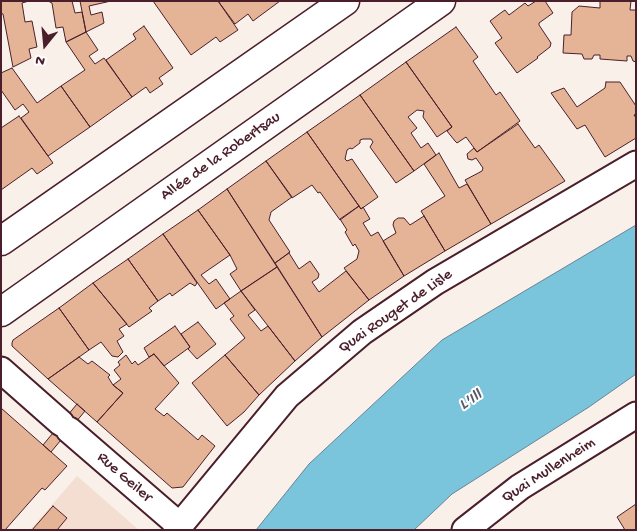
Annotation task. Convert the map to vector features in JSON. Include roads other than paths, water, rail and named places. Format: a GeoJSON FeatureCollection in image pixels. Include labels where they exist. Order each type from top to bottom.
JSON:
{"type":"FeatureCollection","features":[{"type":"Feature","properties":{"kind":"main road"},"geometry":{"type":"LineString","coordinates":[[1,241],[345,1]]}},
{"type":"Feature","properties":{"kind":"main road","name":"Allée de la Robertsau"},"geometry":{"type":"LineString","coordinates":[[1,312],[440,1]]}},
{"type":"Feature","properties":{"kind":"street","name":"Quai Rouget de Lisle"},"geometry":{"type":"LineString","coordinates":[[177,528],[287,396],[362,332],[435,282],[636,164]]}},
{"type":"Feature","properties":{"kind":"street","name":"Rue Geiler"},"geometry":{"type":"LineString","coordinates":[[1,370],[177,528]]}},
{"type":"Feature","properties":{"kind":"street","name":"Quai Mullenheim"},"geometry":{"type":"LineString","coordinates":[[465,530],[520,487],[636,415]]}},
{"type":"Feature","properties":{"kind":"water","name":"L'Ill"},"geometry":{"type":"Polygon","coordinates":[[[636,225],[636,374],[589,407],[452,494],[414,530],[256,530],[309,464],[442,340],[636,225]]]}}]}
